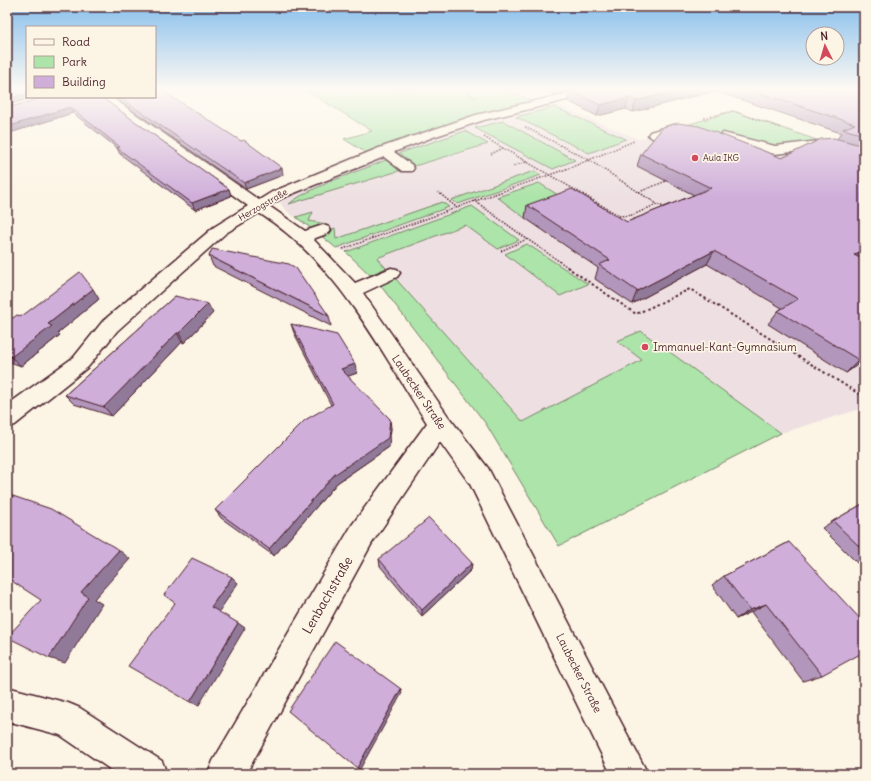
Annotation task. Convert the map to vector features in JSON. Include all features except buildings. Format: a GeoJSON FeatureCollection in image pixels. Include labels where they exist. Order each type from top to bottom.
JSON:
{"type":"FeatureCollection","features":[{"type":"Feature","properties":{"kind":"street","name":"Laubecker Straße"},"geometry":{"type":"LineString","coordinates":[[144,125],[258,206],[301,225],[322,256],[352,291],[440,423],[479,476],[630,774]]}},
{"type":"Feature","properties":{"kind":"street","name":"Herzogstraße"},"geometry":{"type":"LineString","coordinates":[[7,418],[81,362],[110,326],[220,230],[277,195],[384,151],[457,125]]}},
{"type":"Feature","properties":{"kind":"street"},"geometry":{"type":"LineString","coordinates":[[654,135],[674,128],[699,132]]}},
{"type":"Feature","properties":{"kind":"street"},"geometry":{"type":"LineString","coordinates":[[714,135],[756,147],[775,150],[828,144],[864,155]]}},
{"type":"Feature","properties":{"kind":"street"},"geometry":{"type":"LineString","coordinates":[[384,151],[407,168]]}},
{"type":"Feature","properties":{"kind":"street"},"geometry":{"type":"LineString","coordinates":[[352,291],[391,273]]}},
{"type":"Feature","properties":{"kind":"street","name":"Lenbachstraße"},"geometry":{"type":"LineString","coordinates":[[226,774],[362,534],[440,423]]}},
{"type":"Feature","properties":{"kind":"street"},"geometry":{"type":"LineString","coordinates":[[7,704],[68,720],[148,774]]}},
{"type":"Feature","properties":{"kind":"path"},"geometry":{"type":"LineString","coordinates":[[463,125],[548,176],[620,216],[633,215],[658,204]]}},
{"type":"Feature","properties":{"kind":"path"},"geometry":{"type":"LineString","coordinates":[[322,256],[548,176],[618,146],[639,139]]}},
{"type":"Feature","properties":{"kind":"path"},"geometry":{"type":"LineString","coordinates":[[491,154],[502,148]]}},
{"type":"Feature","properties":{"kind":"path"},"geometry":{"type":"LineString","coordinates":[[588,160],[671,211]]}},
{"type":"Feature","properties":{"kind":"path"},"geometry":{"type":"LineString","coordinates":[[513,166],[526,162]]}},
{"type":"Feature","properties":{"kind":"path"},"geometry":{"type":"LineString","coordinates":[[638,192],[666,181]]}},
{"type":"Feature","properties":{"kind":"path"},"geometry":{"type":"LineString","coordinates":[[438,192],[457,208]]}},
{"type":"Feature","properties":{"kind":"path"},"geometry":{"type":"LineString","coordinates":[[475,201],[527,239],[636,314],[690,289],[864,397]]}},
{"type":"Feature","properties":{"kind":"path"},"geometry":{"type":"LineString","coordinates":[[501,251],[527,239]]}},
{"type":"Feature","properties":{"kind":"shaded area","name":"Immanuel-Kant-Gymnasium"},"geometry":{"type":"Polygon","coordinates":[[[460,125],[606,125],[639,139],[685,125],[776,125],[864,155],[864,408],[781,433],[559,546],[486,424],[380,285],[346,252],[336,248],[289,213],[282,206],[277,195],[429,134],[460,125]]]}},
{"type":"Feature","properties":{"kind":"green space"},"geometry":{"type":"Polygon","coordinates":[[[363,125],[456,125],[371,156],[344,139],[372,131],[363,125]]]}},
{"type":"Feature","properties":{"kind":"green space"},"geometry":{"type":"Polygon","coordinates":[[[485,125],[511,125],[575,160],[553,169],[475,128],[485,125]]]}},
{"type":"Feature","properties":{"kind":"green space"},"geometry":{"type":"Polygon","coordinates":[[[533,125],[596,125],[626,139],[589,153],[533,125]]]}},
{"type":"Feature","properties":{"kind":"green space"},"geometry":{"type":"Polygon","coordinates":[[[685,125],[775,125],[828,144],[791,149],[673,129],[685,125]]]}},
{"type":"Feature","properties":{"kind":"green space"},"geometry":{"type":"Polygon","coordinates":[[[465,131],[488,144],[411,167],[394,155],[465,131]]]}},
{"type":"Feature","properties":{"kind":"green space"},"geometry":{"type":"Polygon","coordinates":[[[386,160],[402,170],[289,204],[309,192],[335,180],[386,160]]]}},
{"type":"Feature","properties":{"kind":"green space"},"geometry":{"type":"Polygon","coordinates":[[[534,171],[541,175],[458,204],[451,200],[534,171]]]}},
{"type":"Feature","properties":{"kind":"green space"},"geometry":{"type":"Polygon","coordinates":[[[539,183],[569,202],[525,218],[497,197],[539,183]]]}},
{"type":"Feature","properties":{"kind":"green space"},"geometry":{"type":"Polygon","coordinates":[[[442,202],[449,207],[336,248],[319,234],[335,228],[336,239],[442,202]]]}},
{"type":"Feature","properties":{"kind":"green space"},"geometry":{"type":"Polygon","coordinates":[[[472,206],[519,240],[498,249],[465,225],[377,258],[386,268],[370,275],[346,252],[472,206]]]}},
{"type":"Feature","properties":{"kind":"green space"},"geometry":{"type":"Polygon","coordinates":[[[313,212],[309,221],[326,224],[312,229],[296,217],[313,212]]]}},
{"type":"Feature","properties":{"kind":"green space"},"geometry":{"type":"Polygon","coordinates":[[[527,244],[588,284],[560,296],[505,254],[527,244]]]}},
{"type":"Feature","properties":{"kind":"green space"},"geometry":{"type":"Polygon","coordinates":[[[395,278],[523,422],[642,360],[617,341],[641,331],[781,433],[559,546],[486,424],[380,285],[395,278]]]}},
{"type":"Feature","properties":{"kind":"place","name":"Aula IKG"},"geometry":{"type":"Point","coordinates":[695,158]}},
{"type":"Feature","properties":{"kind":"place","name":"Immanuel-Kant-Gymnasium"},"geometry":{"type":"Point","coordinates":[645,347]}}]}
